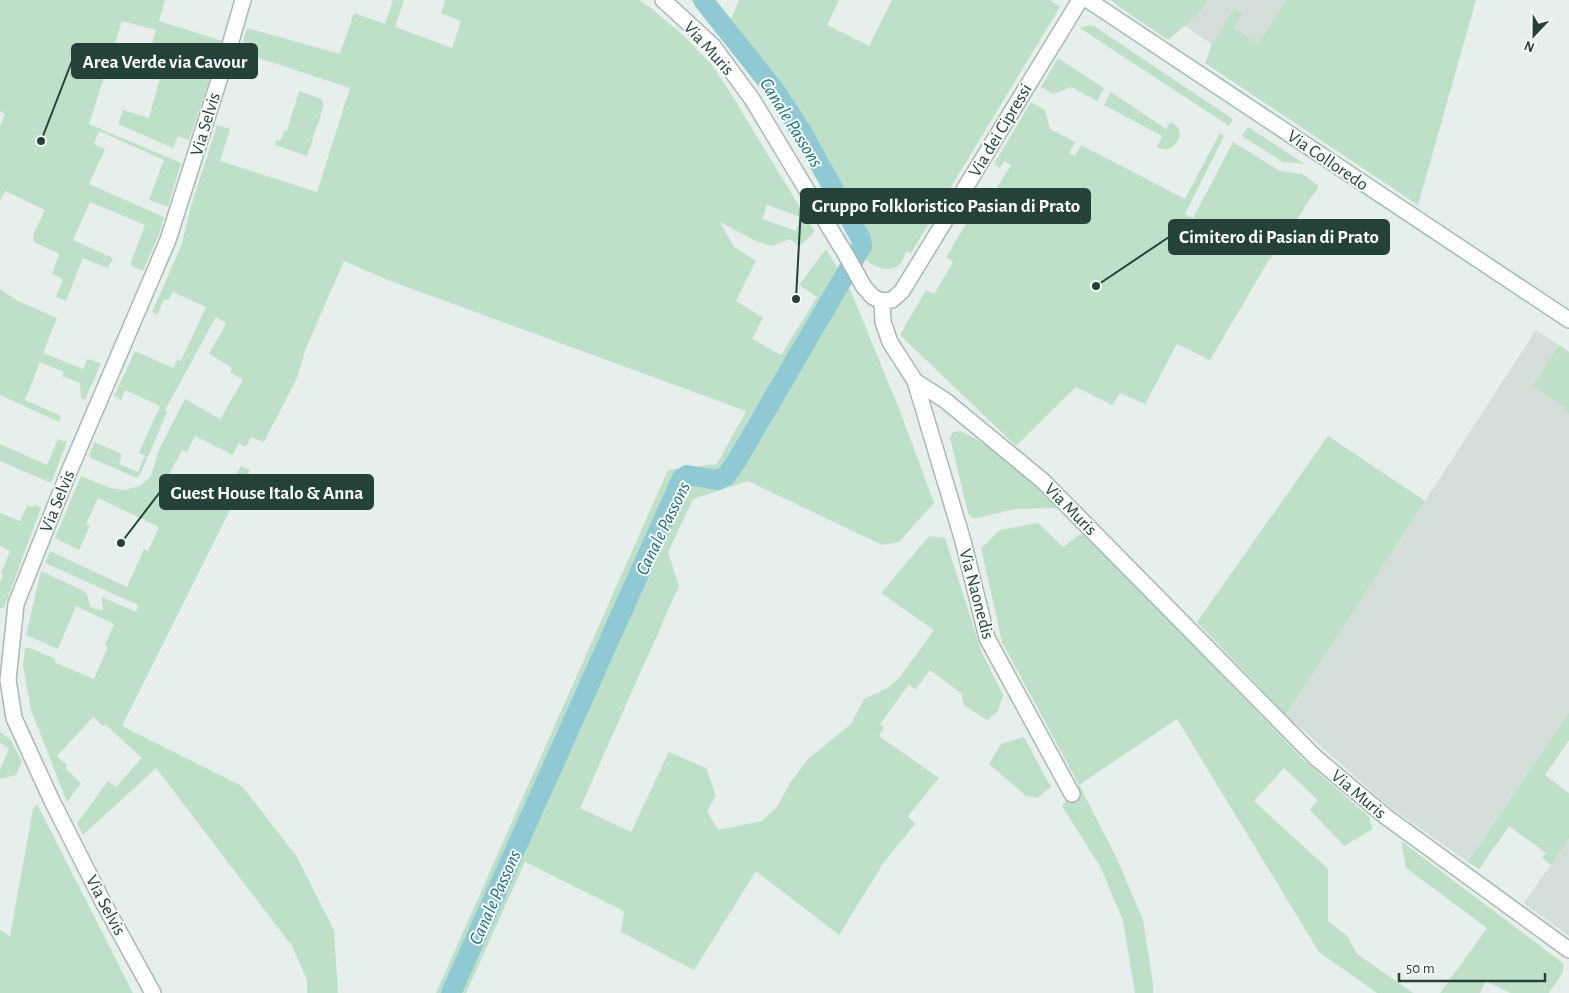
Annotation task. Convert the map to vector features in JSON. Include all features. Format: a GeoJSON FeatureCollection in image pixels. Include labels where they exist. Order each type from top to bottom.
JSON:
{"type":"FeatureCollection","features":[{"type":"Feature","properties":{"kind":"street","name":"Via Selvis"},"geometry":{"type":"LineString","coordinates":[[153,993],[104,904],[7,717],[8,680],[16,604],[68,474],[168,240],[243,0]]}},
{"type":"Feature","properties":{"kind":"street","name":"Via Muris"},"geometry":{"type":"LineString","coordinates":[[663,0],[712,46],[752,99],[864,287],[873,297],[882,301],[883,322],[890,342],[915,381],[946,401],[1043,482],[1315,757],[1385,816],[1569,950]]}},
{"type":"Feature","properties":{"kind":"street","name":"Via dei Cipressi"},"geometry":{"type":"LineString","coordinates":[[882,301],[892,300],[907,283],[1080,0]]}},
{"type":"Feature","properties":{"kind":"street","name":"Via Colloredo"},"geometry":{"type":"LineString","coordinates":[[1088,0],[1569,320]]}},
{"type":"Feature","properties":{"kind":"street","name":"Via Naonedis"},"geometry":{"type":"LineString","coordinates":[[915,381],[963,541],[987,638],[1072,794]]}},
{"type":"Feature","properties":{"kind":"shaded area"},"geometry":{"type":"Polygon","coordinates":[[[1146,0],[1286,0],[1244,66],[1146,0]]]}},
{"type":"Feature","properties":{"kind":"shaded area"},"geometry":{"type":"Polygon","coordinates":[[[1536,330],[1569,352],[1569,712],[1468,862],[1388,806],[1286,715],[1536,330]]]}},
{"type":"Feature","properties":{"kind":"shaded area"},"geometry":{"type":"Polygon","coordinates":[[[1569,839],[1569,936],[1524,903],[1569,839]]]}},
{"type":"Feature","properties":{"kind":"green space"},"geometry":{"type":"Polygon","coordinates":[[[0,0],[165,0],[159,21],[223,41],[189,140],[178,136],[173,148],[118,124],[123,110],[149,118],[163,67],[147,62],[156,30],[122,21],[89,124],[181,163],[168,207],[149,200],[164,160],[99,131],[94,144],[105,149],[89,184],[164,217],[160,232],[143,271],[130,265],[145,225],[90,202],[73,240],[113,258],[108,268],[83,258],[66,301],[56,297],[63,279],[52,274],[59,254],[34,242],[33,235],[45,210],[5,191],[0,201],[0,126],[5,114],[0,111],[0,0]]]}},
{"type":"Feature","properties":{"kind":"green space"},"geometry":{"type":"Polygon","coordinates":[[[393,0],[404,0],[395,27],[452,48],[461,21],[441,13],[444,0],[639,0],[684,36],[712,65],[815,232],[799,246],[790,239],[772,246],[756,241],[720,222],[734,247],[756,261],[736,301],[763,318],[752,339],[781,355],[817,297],[799,285],[826,249],[849,287],[902,416],[934,503],[899,542],[882,545],[748,481],[693,499],[668,552],[679,586],[580,808],[631,832],[669,752],[706,768],[716,796],[707,811],[718,830],[762,821],[778,806],[790,783],[808,759],[851,724],[864,699],[888,688],[900,677],[934,630],[881,593],[929,536],[945,538],[982,653],[1003,695],[998,711],[987,720],[964,705],[961,693],[930,670],[915,690],[909,684],[880,724],[884,727],[879,736],[939,778],[908,816],[915,824],[884,862],[839,935],[756,871],[694,970],[621,932],[624,911],[525,862],[466,993],[436,993],[668,470],[717,464],[746,411],[388,280],[344,261],[306,348],[297,378],[264,442],[251,437],[246,447],[238,443],[233,455],[195,436],[187,452],[182,450],[166,480],[204,501],[206,496],[221,504],[241,466],[250,470],[122,726],[242,786],[297,857],[334,930],[338,993],[307,993],[307,980],[292,946],[156,768],[83,835],[77,823],[108,781],[116,787],[142,758],[106,725],[103,726],[93,717],[57,756],[67,765],[65,768],[81,783],[67,802],[31,710],[23,666],[25,648],[30,648],[55,659],[54,662],[94,679],[108,647],[105,645],[114,624],[76,606],[58,649],[26,635],[41,571],[82,590],[87,594],[90,607],[103,611],[102,597],[136,612],[138,605],[45,563],[50,551],[127,587],[144,549],[148,551],[159,527],[98,498],[86,524],[90,526],[79,550],[55,538],[81,476],[110,488],[124,490],[140,486],[151,476],[159,450],[185,399],[220,419],[243,380],[230,372],[232,368],[209,354],[226,323],[216,317],[165,410],[167,412],[140,475],[137,478],[89,457],[94,442],[122,454],[119,464],[138,472],[145,456],[139,453],[160,406],[125,390],[121,400],[114,396],[135,351],[173,368],[178,359],[181,361],[206,307],[173,292],[168,300],[164,299],[157,315],[152,312],[182,244],[190,210],[217,125],[230,129],[220,161],[317,192],[350,88],[240,52],[247,28],[340,54],[354,13],[385,24],[393,0]],[[767,205],[762,219],[796,231],[801,217],[767,205]]]}},
{"type":"Feature","properties":{"kind":"green space"},"geometry":{"type":"Polygon","coordinates":[[[691,0],[714,0],[730,21],[739,0],[839,0],[827,25],[869,46],[892,0],[1050,0],[1060,7],[911,253],[906,252],[897,267],[886,269],[876,266],[863,256],[772,104],[734,49],[691,0]]]}},
{"type":"Feature","properties":{"kind":"green space"},"geometry":{"type":"Polygon","coordinates":[[[1111,0],[1207,0],[1199,13],[1168,40],[1111,0]]]}},
{"type":"Feature","properties":{"kind":"green space"},"geometry":{"type":"Polygon","coordinates":[[[1286,0],[1476,0],[1418,205],[1205,63],[1212,44],[1234,9],[1242,14],[1234,28],[1258,44],[1286,0]]]}},
{"type":"Feature","properties":{"kind":"green space"},"geometry":{"type":"Polygon","coordinates":[[[1090,25],[1233,119],[1229,126],[1080,28],[1090,25]]]}},
{"type":"Feature","properties":{"kind":"green space"},"geometry":{"type":"Polygon","coordinates":[[[1058,58],[1104,88],[1097,101],[1071,87],[1053,94],[1041,87],[1058,58]]]}},
{"type":"Feature","properties":{"kind":"green space"},"geometry":{"type":"Polygon","coordinates":[[[299,91],[321,99],[324,105],[307,156],[275,145],[276,140],[280,141],[284,131],[287,130],[299,91]]]}},
{"type":"Feature","properties":{"kind":"green space"},"geometry":{"type":"Polygon","coordinates":[[[1111,92],[1166,129],[1170,122],[1177,126],[1180,135],[1175,144],[1167,149],[1157,147],[1162,136],[1104,105],[1111,92]]]}},
{"type":"Feature","properties":{"kind":"green space"},"geometry":{"type":"Polygon","coordinates":[[[1031,102],[1045,110],[1050,129],[1075,142],[1069,153],[1075,156],[1081,145],[1185,199],[1220,133],[1224,136],[1185,214],[1193,218],[1233,142],[1280,171],[1302,174],[1319,186],[1270,258],[1210,360],[1177,344],[1145,404],[1120,393],[1112,405],[1076,387],[1016,446],[900,335],[926,290],[934,294],[953,262],[946,257],[988,187],[995,191],[1011,165],[1004,161],[1000,168],[994,164],[1031,102]]]}},
{"type":"Feature","properties":{"kind":"green space"},"geometry":{"type":"Polygon","coordinates":[[[1248,127],[1305,164],[1283,162],[1242,136],[1248,127]]]}},
{"type":"Feature","properties":{"kind":"green space"},"geometry":{"type":"Polygon","coordinates":[[[0,289],[18,301],[57,318],[43,353],[83,369],[87,359],[101,363],[85,400],[81,398],[80,383],[62,376],[64,372],[40,362],[25,400],[61,416],[59,422],[0,395],[0,289]]]}},
{"type":"Feature","properties":{"kind":"green space"},"geometry":{"type":"Polygon","coordinates":[[[1559,345],[1569,352],[1569,415],[1561,405],[1533,386],[1559,345]]]}},
{"type":"Feature","properties":{"kind":"green space"},"geometry":{"type":"Polygon","coordinates":[[[960,431],[1001,454],[1025,474],[1057,508],[1015,509],[972,518],[968,513],[950,438],[953,432],[960,431]]]}},
{"type":"Feature","properties":{"kind":"green space"},"geometry":{"type":"Polygon","coordinates":[[[1328,436],[1425,501],[1286,715],[1197,622],[1328,436]]]}},
{"type":"Feature","properties":{"kind":"green space"},"geometry":{"type":"Polygon","coordinates":[[[58,439],[67,442],[51,483],[0,461],[0,444],[47,465],[58,439]]]}},
{"type":"Feature","properties":{"kind":"green space"},"geometry":{"type":"Polygon","coordinates":[[[34,504],[41,508],[4,608],[0,608],[0,582],[3,574],[1,573],[10,551],[0,546],[0,513],[20,521],[27,506],[33,507],[34,504]]]}},
{"type":"Feature","properties":{"kind":"green space"},"geometry":{"type":"Polygon","coordinates":[[[1038,523],[1063,547],[1082,533],[1172,622],[1305,761],[1369,817],[1373,829],[1344,846],[1310,810],[1318,800],[1284,768],[1254,801],[1328,869],[1328,921],[1347,936],[1357,954],[1413,993],[1377,993],[1319,952],[1177,719],[1079,785],[1002,642],[981,548],[1000,530],[1038,523]]]}},
{"type":"Feature","properties":{"kind":"green space"},"geometry":{"type":"Polygon","coordinates":[[[1569,712],[1569,740],[1545,775],[1569,793],[1569,839],[1551,865],[1542,858],[1546,853],[1509,826],[1479,869],[1468,862],[1569,712]]]}},
{"type":"Feature","properties":{"kind":"green space"},"geometry":{"type":"Polygon","coordinates":[[[0,732],[10,739],[22,761],[16,775],[0,779],[0,770],[9,748],[0,743],[0,732]]]}},
{"type":"Feature","properties":{"kind":"green space"},"geometry":{"type":"Polygon","coordinates":[[[1024,737],[1051,787],[1037,798],[1026,796],[989,764],[1001,744],[1024,737]]]}},
{"type":"Feature","properties":{"kind":"green space"},"geometry":{"type":"Polygon","coordinates":[[[1079,785],[1117,859],[1143,920],[1153,993],[1135,993],[1123,921],[1101,868],[1062,806],[1079,785]]]}},
{"type":"Feature","properties":{"kind":"green space"},"geometry":{"type":"Polygon","coordinates":[[[37,804],[133,993],[0,993],[0,930],[10,936],[33,809],[37,804]]]}},
{"type":"Feature","properties":{"kind":"green space"},"geometry":{"type":"Polygon","coordinates":[[[1401,841],[1564,964],[1563,972],[1549,993],[1510,993],[1486,981],[1480,993],[1440,993],[1487,928],[1406,868],[1401,841]]]}},
{"type":"Feature","properties":{"kind":"waterway","name":"Canale Passons"},"geometry":{"type":"LineString","coordinates":[[451,993],[682,478],[687,475],[717,480],[726,476],[862,246],[861,239],[803,134],[776,92],[703,0]]}},
{"type":"Feature","properties":{"kind":"place","name":"Area Verde via Cavour"},"geometry":{"type":"Point","coordinates":[41,141]}},
{"type":"Feature","properties":{"kind":"place","name":"Cimitero di Pasian di Prato"},"geometry":{"type":"Point","coordinates":[1096,286]}},
{"type":"Feature","properties":{"kind":"place","name":"Gruppo Folkloristico Pasian di Prato"},"geometry":{"type":"Point","coordinates":[796,299]}},
{"type":"Feature","properties":{"kind":"place","name":"Guest House Italo & Anna"},"geometry":{"type":"Point","coordinates":[121,543]}}]}
